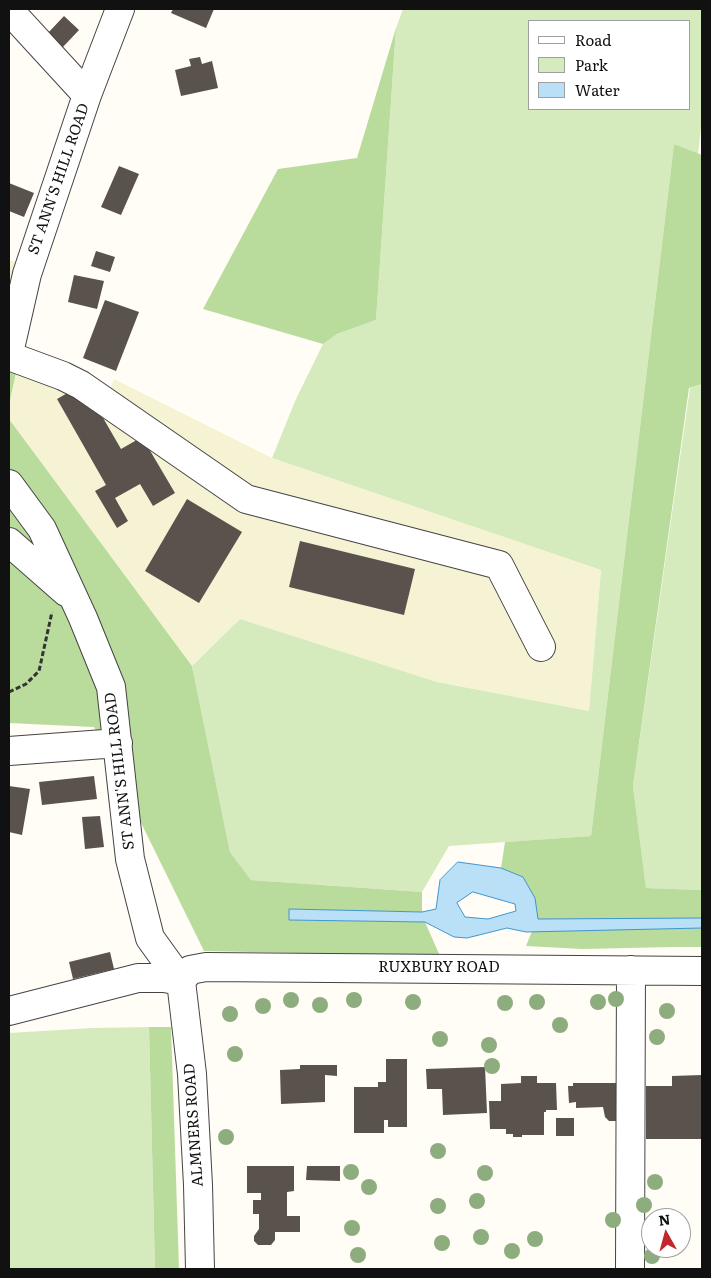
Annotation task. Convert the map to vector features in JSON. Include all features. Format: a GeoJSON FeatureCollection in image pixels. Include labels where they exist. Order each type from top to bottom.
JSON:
{"type":"FeatureCollection","features":[{"type":"Feature","properties":{"kind":"street","name":"ST ANN'S HILL ROAD"},"geometry":{"type":"LineString","coordinates":[[9,354],[18,271],[120,9]]}},
{"type":"Feature","properties":{"kind":"street"},"geometry":{"type":"LineString","coordinates":[[9,10],[87,95]]}},
{"type":"Feature","properties":{"kind":"street"},"geometry":{"type":"LineString","coordinates":[[9,354],[81,385],[246,499],[499,565],[541,647]]}},
{"type":"Feature","properties":{"kind":"street","name":"ST ANN'S HILL ROAD"},"geometry":{"type":"LineString","coordinates":[[9,484],[42,529],[67,593],[111,687],[130,859],[150,938],[181,981]]}},
{"type":"Feature","properties":{"kind":"street"},"geometry":{"type":"LineString","coordinates":[[9,542],[67,593]]}},
{"type":"Feature","properties":{"kind":"street"},"geometry":{"type":"LineString","coordinates":[[9,751],[118,743]]}},
{"type":"Feature","properties":{"kind":"street","name":"RUXBURY ROAD"},"geometry":{"type":"LineString","coordinates":[[181,981],[190,970],[206,966],[702,971]]}},
{"type":"Feature","properties":{"kind":"street"},"geometry":{"type":"LineString","coordinates":[[630,970],[630,1269]]}},
{"type":"Feature","properties":{"kind":"street"},"geometry":{"type":"LineString","coordinates":[[9,1010],[138,978],[164,978],[181,981]]}},
{"type":"Feature","properties":{"kind":"street","name":"ALMNERS ROAD"},"geometry":{"type":"LineString","coordinates":[[181,981],[192,1074],[198,1182],[200,1269]]}},
{"type":"Feature","properties":{"kind":"path"},"geometry":{"type":"LineString","coordinates":[[9,692],[26,684],[39,671],[67,593]]}},
{"type":"Feature","properties":{"kind":"shaded area"},"geometry":{"type":"Polygon","coordinates":[[[9,260],[20,264],[9,310],[9,260]]]}},
{"type":"Feature","properties":{"kind":"shaded area"},"geometry":{"type":"Polygon","coordinates":[[[22,347],[108,394],[114,379],[272,458],[601,570],[589,711],[437,682],[240,619],[192,666],[9,419],[9,405],[22,347]]]}},
{"type":"Feature","properties":{"kind":"green space"},"geometry":{"type":"Polygon","coordinates":[[[403,9],[702,9],[702,119],[698,154],[674,144],[591,836],[449,846],[422,892],[251,880],[230,852],[192,666],[240,619],[437,682],[589,711],[601,570],[272,458],[296,399],[323,344],[337,334],[376,320],[396,28],[403,9]]]}},
{"type":"Feature","properties":{"kind":"green space"},"geometry":{"type":"Polygon","coordinates":[[[396,28],[376,320],[337,334],[323,344],[203,309],[278,169],[357,158],[396,28]]]}},
{"type":"Feature","properties":{"kind":"green space"},"geometry":{"type":"Polygon","coordinates":[[[674,144],[702,155],[702,384],[689,388],[633,786],[646,888],[702,890],[702,947],[582,949],[526,946],[537,919],[523,877],[501,868],[505,842],[591,836],[674,144]]]}},
{"type":"Feature","properties":{"kind":"green space"},"geometry":{"type":"Polygon","coordinates":[[[9,371],[16,373],[9,405],[9,371]]]}},
{"type":"Feature","properties":{"kind":"green space"},"geometry":{"type":"Polygon","coordinates":[[[702,384],[702,890],[646,888],[633,786],[690,388],[702,384]]]}},
{"type":"Feature","properties":{"kind":"green space"},"geometry":{"type":"Polygon","coordinates":[[[9,419],[192,666],[230,852],[251,880],[422,892],[422,912],[289,909],[289,920],[425,922],[440,956],[204,951],[94,727],[9,723],[9,419]]]}},
{"type":"Feature","properties":{"kind":"green space"},"geometry":{"type":"Polygon","coordinates":[[[149,1027],[155,1269],[9,1269],[9,1033],[149,1027]]]}},
{"type":"Feature","properties":{"kind":"green space"},"geometry":{"type":"Polygon","coordinates":[[[149,1027],[171,1027],[179,1269],[155,1269],[149,1027]]]}},
{"type":"Feature","properties":{"kind":"water"},"geometry":{"type":"Polygon","coordinates":[[[458,862],[501,868],[523,877],[535,898],[538,919],[702,918],[702,928],[526,932],[507,928],[467,938],[454,937],[425,922],[289,920],[289,909],[422,912],[436,909],[440,880],[458,862]],[[473,892],[457,903],[465,917],[488,919],[516,911],[515,904],[473,892]]]}},
{"type":"Feature","properties":{"kind":"building"},"geometry":{"type":"Polygon","coordinates":[[[173,9],[214,9],[206,28],[171,13],[173,9]]]}},
{"type":"Feature","properties":{"kind":"building"},"geometry":{"type":"Polygon","coordinates":[[[64,16],[79,30],[62,48],[47,34],[64,16]]]}},
{"type":"Feature","properties":{"kind":"building"},"geometry":{"type":"Polygon","coordinates":[[[200,57],[202,64],[212,61],[218,88],[181,96],[175,70],[191,66],[189,59],[200,57]]]}},
{"type":"Feature","properties":{"kind":"building"},"geometry":{"type":"Polygon","coordinates":[[[119,166],[139,174],[121,215],[101,207],[119,166]]]}},
{"type":"Feature","properties":{"kind":"building"},"geometry":{"type":"Polygon","coordinates":[[[9,183],[34,193],[24,217],[9,211],[9,183]]]}},
{"type":"Feature","properties":{"kind":"building"},"geometry":{"type":"Polygon","coordinates":[[[96,251],[115,257],[110,272],[91,266],[96,251]]]}},
{"type":"Feature","properties":{"kind":"building"},"geometry":{"type":"Polygon","coordinates":[[[74,275],[104,281],[97,309],[68,302],[74,275]]]}},
{"type":"Feature","properties":{"kind":"building"},"geometry":{"type":"Polygon","coordinates":[[[105,300],[139,312],[116,371],[83,358],[105,300]]]}},
{"type":"Feature","properties":{"kind":"building"},"geometry":{"type":"Polygon","coordinates":[[[78,387],[91,397],[121,449],[142,437],[175,493],[153,506],[140,484],[115,498],[128,521],[117,528],[95,491],[106,485],[57,399],[78,387]]]}},
{"type":"Feature","properties":{"kind":"building"},"geometry":{"type":"Polygon","coordinates":[[[187,499],[242,532],[199,603],[145,571],[187,499]]]}},
{"type":"Feature","properties":{"kind":"building"},"geometry":{"type":"Polygon","coordinates":[[[300,541],[415,569],[404,615],[289,587],[300,541]]]}},
{"type":"Feature","properties":{"kind":"building"},"geometry":{"type":"Polygon","coordinates":[[[94,776],[97,799],[42,805],[39,782],[94,776]]]}},
{"type":"Feature","properties":{"kind":"building"},"geometry":{"type":"Polygon","coordinates":[[[9,786],[30,789],[22,835],[9,832],[9,786]]]}},
{"type":"Feature","properties":{"kind":"building"},"geometry":{"type":"Polygon","coordinates":[[[100,816],[104,847],[85,849],[82,817],[100,816]]]}},
{"type":"Feature","properties":{"kind":"building"},"geometry":{"type":"Polygon","coordinates":[[[110,952],[114,969],[73,979],[69,962],[110,952]]]}},
{"type":"Feature","properties":{"kind":"building"},"geometry":{"type":"Polygon","coordinates":[[[386,1059],[407,1059],[407,1127],[388,1127],[388,1120],[384,1120],[384,1133],[354,1133],[354,1087],[378,1087],[378,1082],[386,1082],[386,1059]]]}},
{"type":"Feature","properties":{"kind":"building"},"geometry":{"type":"Polygon","coordinates":[[[300,1065],[337,1065],[337,1076],[325,1075],[325,1102],[281,1104],[280,1070],[300,1069],[300,1065]]]}},
{"type":"Feature","properties":{"kind":"building"},"geometry":{"type":"Polygon","coordinates":[[[485,1067],[487,1113],[443,1115],[442,1089],[427,1089],[426,1069],[485,1067]]]}},
{"type":"Feature","properties":{"kind":"building"},"geometry":{"type":"Polygon","coordinates":[[[702,1075],[702,1139],[646,1139],[646,1086],[672,1086],[672,1076],[702,1075]]]}},
{"type":"Feature","properties":{"kind":"building"},"geometry":{"type":"Polygon","coordinates":[[[521,1076],[537,1076],[537,1083],[556,1083],[557,1110],[546,1110],[544,1112],[544,1135],[513,1137],[513,1134],[506,1134],[506,1129],[490,1129],[489,1101],[501,1101],[501,1084],[521,1083],[521,1076]]]}},
{"type":"Feature","properties":{"kind":"building"},"geometry":{"type":"Polygon","coordinates":[[[573,1083],[621,1083],[619,1118],[616,1121],[609,1121],[605,1117],[603,1107],[576,1108],[576,1102],[569,1103],[568,1086],[573,1086],[573,1083]]]}},
{"type":"Feature","properties":{"kind":"building"},"geometry":{"type":"Polygon","coordinates":[[[556,1118],[574,1118],[574,1136],[556,1136],[556,1118]]]}},
{"type":"Feature","properties":{"kind":"building"},"geometry":{"type":"Polygon","coordinates":[[[247,1166],[294,1166],[294,1191],[287,1192],[287,1216],[300,1216],[300,1232],[275,1232],[275,1240],[271,1245],[258,1245],[254,1241],[254,1236],[259,1229],[259,1214],[253,1214],[253,1200],[261,1200],[261,1193],[247,1193],[247,1166]]]}},
{"type":"Feature","properties":{"kind":"building"},"geometry":{"type":"Polygon","coordinates":[[[307,1166],[340,1166],[340,1181],[306,1180],[307,1166]]]}}]}
